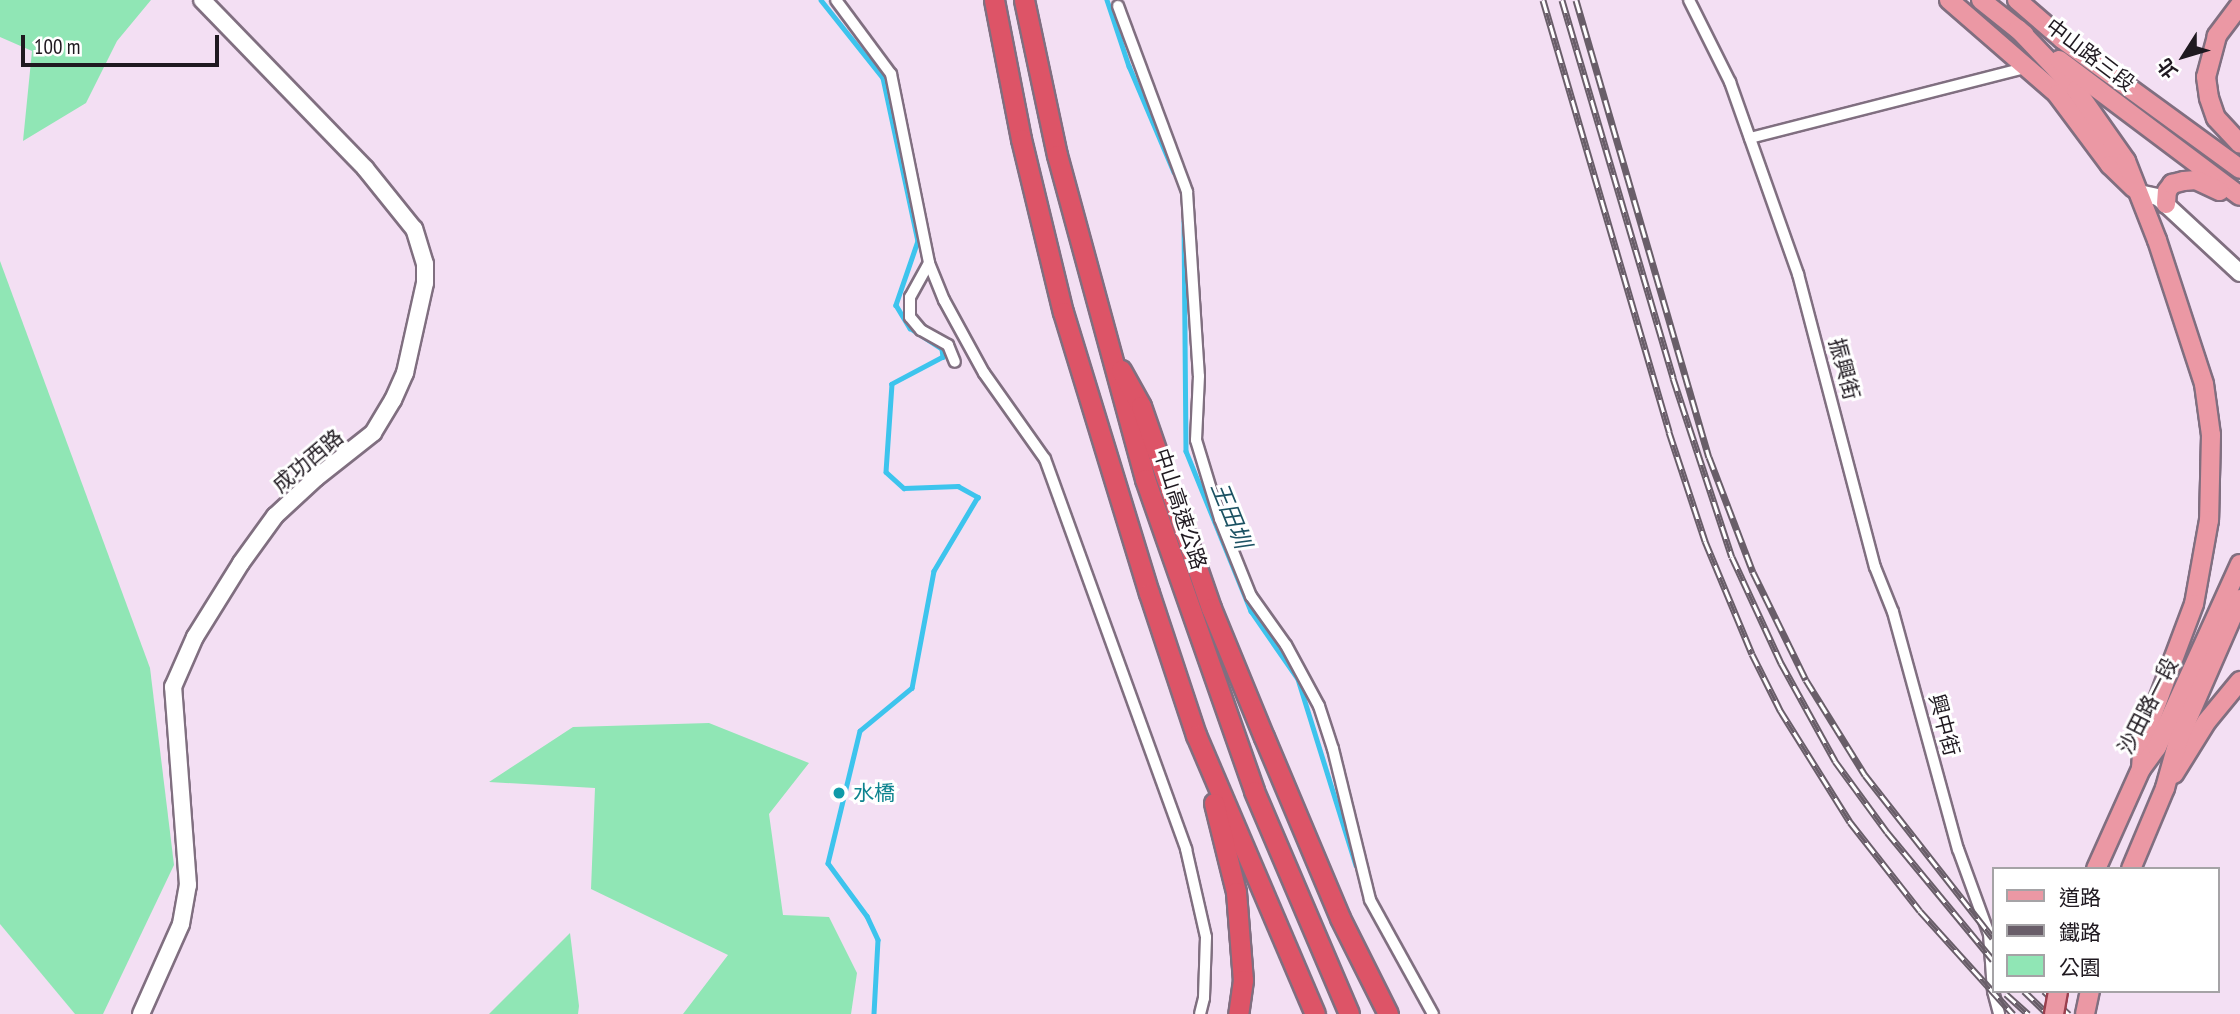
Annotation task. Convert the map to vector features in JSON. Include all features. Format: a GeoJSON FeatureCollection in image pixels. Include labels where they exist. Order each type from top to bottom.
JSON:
{"type":"FeatureCollection","features":[{"type":"Feature","properties":{"kind":"highway"},"geometry":{"type":"LineString","coordinates":[[994,0],[1021,139],[1063,313],[1149,593],[1196,735],[1237,892],[1243,979],[1238,1014]]}},
{"type":"Feature","properties":{"kind":"highway","name":"中山高速公路"},"geometry":{"type":"LineString","coordinates":[[1024,0],[1057,155],[1145,480],[1254,791],[1349,1014]]}},
{"type":"Feature","properties":{"kind":"highway"},"geometry":{"type":"LineString","coordinates":[[1109,353],[1142,406],[1211,608],[1340,918],[1388,1014]]}},
{"type":"Feature","properties":{"kind":"highway"},"geometry":{"type":"LineString","coordinates":[[1196,735],[1315,1014]]}},
{"type":"Feature","properties":{"kind":"highway"},"geometry":{"type":"LineString","coordinates":[[1294,809],[1403,1014]]}},
{"type":"Feature","properties":{"kind":"main road"},"geometry":{"type":"LineString","coordinates":[[1949,0],[2057,94],[2110,165],[2139,193]]}},
{"type":"Feature","properties":{"kind":"main road","name":"中山路三段"},"geometry":{"type":"LineString","coordinates":[[1981,0],[2240,197]]}},
{"type":"Feature","properties":{"kind":"main road","name":"中山路三段"},"geometry":{"type":"LineString","coordinates":[[2017,0],[2062,39],[2240,169]]}},
{"type":"Feature","properties":{"kind":"main road"},"geometry":{"type":"LineString","coordinates":[[2240,5],[2217,36],[2206,76],[2208,98],[2216,118],[2240,144]]}},
{"type":"Feature","properties":{"kind":"main road"},"geometry":{"type":"LineString","coordinates":[[2018,29],[2076,90],[2126,161],[2204,384],[2213,472],[2209,520],[2194,604],[2143,740],[2141,769]]}},
{"type":"Feature","properties":{"kind":"main road"},"geometry":{"type":"LineString","coordinates":[[2166,204],[2167,191],[2172,184],[2184,181],[2196,180],[2240,197]]}},
{"type":"Feature","properties":{"kind":"main road","name":"沙田路一段"},"geometry":{"type":"LineString","coordinates":[[2097,867],[2141,769],[2157,747],[2240,564]]}},
{"type":"Feature","properties":{"kind":"main road","name":"沙田路一段"},"geometry":{"type":"LineString","coordinates":[[2131,867],[2165,788],[2178,741],[2240,599]]}},
{"type":"Feature","properties":{"kind":"main road","name":"沙田路一段"},"geometry":{"type":"LineString","coordinates":[[2165,788],[2207,720],[2240,681]]}},
{"type":"Feature","properties":{"kind":"main road"},"geometry":{"type":"LineString","coordinates":[[2054,1014],[2058,993]]}},
{"type":"Feature","properties":{"kind":"main road"},"geometry":{"type":"LineString","coordinates":[[2085,1014],[2090,993]]}},
{"type":"Feature","properties":{"kind":"street","name":"成功西路"},"geometry":{"type":"LineString","coordinates":[[141,1014],[181,924],[188,885],[173,687],[195,636],[241,563],[275,516],[373,433],[393,400],[405,373],[425,282],[425,264],[414,229],[365,168],[202,0]]}},
{"type":"Feature","properties":{"kind":"street"},"geometry":{"type":"LineString","coordinates":[[836,0],[891,74],[929,263],[944,300],[984,373],[1045,459],[1186,849],[1206,937],[1204,998],[1200,1014]]}},
{"type":"Feature","properties":{"kind":"street","name":"振興街"},"geometry":{"type":"LineString","coordinates":[[1689,0],[1730,82],[1798,274],[1875,567],[1893,612]]}},
{"type":"Feature","properties":{"kind":"street"},"geometry":{"type":"LineString","coordinates":[[1118,6],[1187,192],[1199,376],[1196,440],[1220,519],[1251,596],[1286,645],[1319,706],[1333,749],[1370,900],[1433,1014]]}},
{"type":"Feature","properties":{"kind":"street"},"geometry":{"type":"LineString","coordinates":[[1750,138],[2029,67]]}},
{"type":"Feature","properties":{"kind":"street"},"geometry":{"type":"LineString","coordinates":[[2139,193],[2158,197],[2240,273]]}},
{"type":"Feature","properties":{"kind":"street"},"geometry":{"type":"LineString","coordinates":[[929,263],[910,297],[910,317],[921,330],[948,345],[955,362]]}},
{"type":"Feature","properties":{"kind":"street","name":"興中街"},"geometry":{"type":"LineString","coordinates":[[1893,612],[1958,849],[1989,934],[1992,977]]}},
{"type":"Feature","properties":{"kind":"street","name":"興中街"},"geometry":{"type":"LineString","coordinates":[[1994,993],[1999,1014]]}},
{"type":"Feature","properties":{"kind":"green space"},"geometry":{"type":"Polygon","coordinates":[[[0,0],[151,0],[117,41],[86,103],[23,141],[32,51],[0,37],[0,0]]]}},
{"type":"Feature","properties":{"kind":"green space"},"geometry":{"type":"Polygon","coordinates":[[[0,261],[150,668],[174,865],[103,1014],[75,1014],[0,924],[0,261]]]}},
{"type":"Feature","properties":{"kind":"green space"},"geometry":{"type":"Polygon","coordinates":[[[709,723],[809,763],[769,814],[783,915],[829,917],[857,973],[851,1014],[683,1014],[728,955],[591,889],[595,788],[489,782],[573,727],[709,723]]]}},
{"type":"Feature","properties":{"kind":"green space"},"geometry":{"type":"Polygon","coordinates":[[[570,933],[578,1014],[489,1014],[570,933]]]}},
{"type":"Feature","properties":{"kind":"waterway"},"geometry":{"type":"LineString","coordinates":[[821,0],[883,78],[918,241],[896,305],[910,328],[942,349],[943,357],[892,384],[886,472],[904,488],[958,486],[978,497],[934,571],[912,688],[860,731],[828,863],[867,916],[878,940],[874,1014]]}},
{"type":"Feature","properties":{"kind":"waterway","name":"王田圳"},"geometry":{"type":"LineString","coordinates":[[1107,0],[1129,66],[1174,172]]}},
{"type":"Feature","properties":{"kind":"waterway","name":"王田圳"},"geometry":{"type":"LineString","coordinates":[[1184,221],[1186,451],[1251,611],[1298,679],[1356,865]]}},
{"type":"Feature","properties":{"kind":"railway"},"geometry":{"type":"LineString","coordinates":[[1543,0],[1669,432],[1705,541],[1752,654],[1780,710],[1850,822],[1920,911],[1992,991]]}},
{"type":"Feature","properties":{"kind":"railway"},"geometry":{"type":"LineString","coordinates":[[1562,0],[1673,378],[1732,557],[1781,663],[1835,761],[1887,832],[1992,959]]}},
{"type":"Feature","properties":{"kind":"railway"},"geometry":{"type":"LineString","coordinates":[[1576,0],[1709,457],[1753,572],[1806,680],[1865,775],[1992,937]]}},
{"type":"Feature","properties":{"kind":"railway"},"geometry":{"type":"LineString","coordinates":[[1994,993],[2013,1014]]}},
{"type":"Feature","properties":{"kind":"railway"},"geometry":{"type":"LineString","coordinates":[[2026,993],[2048,1014]]}},
{"type":"Feature","properties":{"kind":"railway"},"geometry":{"type":"LineString","coordinates":[[2046,993],[2069,1014]]}},
{"type":"Feature","properties":{"kind":"railway"},"geometry":{"type":"LineString","coordinates":[[2006,994],[2028,1014]]}},
{"type":"Feature","properties":{"kind":"place","name":"水橋"},"geometry":{"type":"Point","coordinates":[839,793]}}]}
